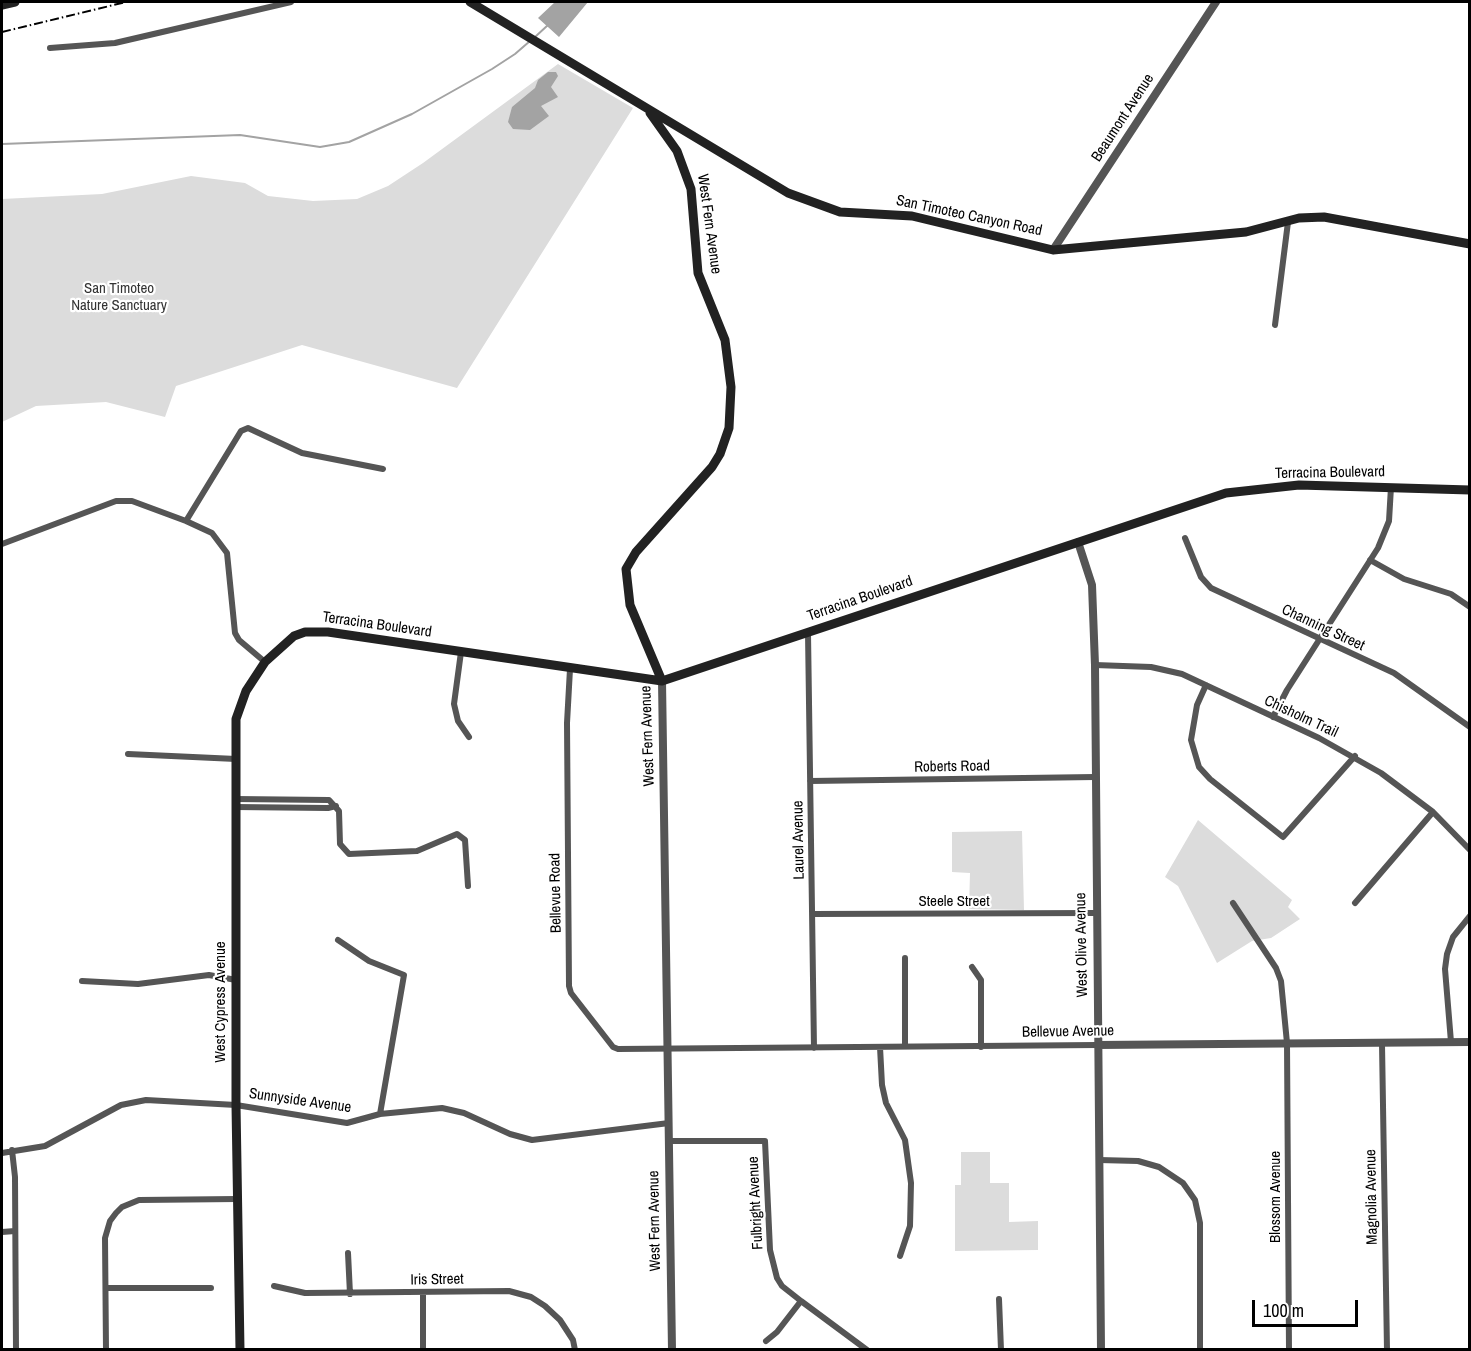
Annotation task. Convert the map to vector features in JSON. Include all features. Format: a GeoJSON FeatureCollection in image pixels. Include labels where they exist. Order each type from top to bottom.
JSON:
{"type":"FeatureCollection","features":[{"type":"Feature","properties":{"kind":"main road"},"geometry":{"type":"LineString","coordinates":[[2,5],[15,2]]}},
{"type":"Feature","properties":{"kind":"main road","name":"San Timoteo Canyon Road"},"geometry":{"type":"LineString","coordinates":[[470,2],[508,22]]}},
{"type":"Feature","properties":{"kind":"main road","name":"San Timoteo Canyon Road"},"geometry":{"type":"LineString","coordinates":[[479,2],[648,110],[788,193],[840,212],[912,216],[1053,250],[1246,232],[1288,222],[1324,217],[1470,244]]}},
{"type":"Feature","properties":{"kind":"main road","name":"West Fern Avenue"},"geometry":{"type":"LineString","coordinates":[[648,110],[677,151],[692,189],[698,273],[725,340],[731,387],[729,428],[720,454],[712,467],[636,552],[626,569],[625,579],[630,606],[662,681]]}},
{"type":"Feature","properties":{"kind":"main road","name":"Terracina Boulevard"},"geometry":{"type":"LineString","coordinates":[[265,662],[294,636],[317,631],[662,681],[1226,493],[1299,485],[1470,490]]}},
{"type":"Feature","properties":{"kind":"main road","name":"West Cypress Avenue"},"geometry":{"type":"LineString","coordinates":[[240,1350],[236,1105],[236,718],[246,691],[265,662]]}},
{"type":"Feature","properties":{"kind":"street"},"geometry":{"type":"LineString","coordinates":[[50,48],[83,48],[115,43],[291,2]]}},
{"type":"Feature","properties":{"kind":"street","name":"Beaumont Avenue"},"geometry":{"type":"LineString","coordinates":[[1053,250],[1215,2]]}},
{"type":"Feature","properties":{"kind":"street"},"geometry":{"type":"LineString","coordinates":[[1275,324],[1288,222]]}},
{"type":"Feature","properties":{"kind":"street"},"geometry":{"type":"LineString","coordinates":[[186,521],[240,431],[248,428],[302,453],[383,469]]}},
{"type":"Feature","properties":{"kind":"street"},"geometry":{"type":"LineString","coordinates":[[1273,717],[1287,690],[1370,560],[1389,521],[1391,487]]}},
{"type":"Feature","properties":{"kind":"street"},"geometry":{"type":"LineString","coordinates":[[2,544],[116,501],[132,501],[186,521],[212,533],[226,553],[235,633],[239,640],[265,662]]}},
{"type":"Feature","properties":{"kind":"street","name":"Channing Street"},"geometry":{"type":"LineString","coordinates":[[1185,538],[1196,568],[1211,588],[1394,673],[1470,727]]}},
{"type":"Feature","properties":{"kind":"street","name":"West Olive Avenue"},"geometry":{"type":"LineString","coordinates":[[1078,542],[1092,585],[1095,665],[1095,913],[1101,1350]]}},
{"type":"Feature","properties":{"kind":"street"},"geometry":{"type":"LineString","coordinates":[[1370,560],[1404,579],[1451,594],[1470,607]]}},
{"type":"Feature","properties":{"kind":"street","name":"Laurel Avenue"},"geometry":{"type":"LineString","coordinates":[[808,633],[814,1048]]}},
{"type":"Feature","properties":{"kind":"street"},"geometry":{"type":"LineString","coordinates":[[461,652],[454,704],[458,721],[469,737]]}},
{"type":"Feature","properties":{"kind":"street","name":"Chisholm Trail"},"geometry":{"type":"LineString","coordinates":[[1095,665],[1151,667],[1182,674],[1355,756],[1433,812],[1470,850]]}},
{"type":"Feature","properties":{"kind":"street","name":"Bellevue Road"},"geometry":{"type":"LineString","coordinates":[[570,669],[567,723],[571,993],[613,1047],[618,1049],[667,1049]]}},
{"type":"Feature","properties":{"kind":"street","name":"West Fern Avenue"},"geometry":{"type":"LineString","coordinates":[[662,681],[672,1350]]}},
{"type":"Feature","properties":{"kind":"street"},"geometry":{"type":"LineString","coordinates":[[1206,685],[1197,705],[1191,733],[1193,754],[1199,766],[1210,778],[1283,837],[1355,756]]}},
{"type":"Feature","properties":{"kind":"street"},"geometry":{"type":"LineString","coordinates":[[128,754],[236,759]]}},
{"type":"Feature","properties":{"kind":"street","name":"Roberts Road"},"geometry":{"type":"LineString","coordinates":[[810,781],[1095,777]]}},
{"type":"Feature","properties":{"kind":"street"},"geometry":{"type":"LineString","coordinates":[[289,807],[290,800]]}},
{"type":"Feature","properties":{"kind":"street"},"geometry":{"type":"LineString","coordinates":[[235,803],[325,800],[336,806]]}},
{"type":"Feature","properties":{"kind":"street"},"geometry":{"type":"LineString","coordinates":[[235,803],[289,807],[336,806]]}},
{"type":"Feature","properties":{"kind":"street"},"geometry":{"type":"LineString","coordinates":[[336,806],[340,844],[349,854],[417,851],[452,834],[461,836],[465,845],[468,886]]}},
{"type":"Feature","properties":{"kind":"street"},"geometry":{"type":"LineString","coordinates":[[1355,903],[1433,812]]}},
{"type":"Feature","properties":{"kind":"street","name":"Blossom Avenue"},"geometry":{"type":"LineString","coordinates":[[1233,903],[1279,975],[1287,1043],[1289,1350]]}},
{"type":"Feature","properties":{"kind":"street","name":"Steele Street"},"geometry":{"type":"LineString","coordinates":[[813,914],[1095,913]]}},
{"type":"Feature","properties":{"kind":"street"},"geometry":{"type":"LineString","coordinates":[[1451,1042],[1445,969],[1447,954],[1453,937],[1470,916]]}},
{"type":"Feature","properties":{"kind":"street"},"geometry":{"type":"LineString","coordinates":[[338,940],[369,960],[404,975],[380,1114]]}},
{"type":"Feature","properties":{"kind":"street"},"geometry":{"type":"LineString","coordinates":[[905,958],[905,1046]]}},
{"type":"Feature","properties":{"kind":"street"},"geometry":{"type":"LineString","coordinates":[[972,967],[981,980],[981,1047]]}},
{"type":"Feature","properties":{"kind":"street"},"geometry":{"type":"LineString","coordinates":[[82,981],[138,984],[209,975],[236,980]]}},
{"type":"Feature","properties":{"kind":"street","name":"Bellevue Avenue"},"geometry":{"type":"LineString","coordinates":[[667,1049],[1470,1042]]}},
{"type":"Feature","properties":{"kind":"street","name":"Magnolia Avenue"},"geometry":{"type":"LineString","coordinates":[[1382,1044],[1387,1350]]}},
{"type":"Feature","properties":{"kind":"street"},"geometry":{"type":"LineString","coordinates":[[880,1047],[882,1085],[886,1104],[904,1140],[911,1183],[910,1226],[900,1256]]}},
{"type":"Feature","properties":{"kind":"street","name":"Sunnyside Avenue"},"geometry":{"type":"LineString","coordinates":[[2,1153],[50,1144],[125,1104],[165,1100],[236,1105],[347,1123],[380,1114],[441,1108],[453,1109],[515,1136],[532,1140],[669,1123]]}},
{"type":"Feature","properties":{"kind":"street","name":"Fulbright Avenue"},"geometry":{"type":"LineString","coordinates":[[669,1141],[765,1142],[772,1267],[782,1286],[867,1350]]}},
{"type":"Feature","properties":{"kind":"street"},"geometry":{"type":"LineString","coordinates":[[12,1150],[16,1350]]}},
{"type":"Feature","properties":{"kind":"street"},"geometry":{"type":"LineString","coordinates":[[1100,1160],[1138,1161],[1159,1167],[1183,1183],[1195,1200],[1200,1223],[1200,1350]]}},
{"type":"Feature","properties":{"kind":"street"},"geometry":{"type":"LineString","coordinates":[[106,1350],[106,1230],[110,1221],[122,1207],[139,1200],[237,1199]]}},
{"type":"Feature","properties":{"kind":"street"},"geometry":{"type":"LineString","coordinates":[[2,1232],[15,1231]]}},
{"type":"Feature","properties":{"kind":"street"},"geometry":{"type":"LineString","coordinates":[[348,1253],[350,1294]]}},
{"type":"Feature","properties":{"kind":"street","name":"Iris Street"},"geometry":{"type":"LineString","coordinates":[[274,1286],[305,1293],[350,1294],[510,1290],[531,1298],[560,1320],[573,1340],[575,1350]]}},
{"type":"Feature","properties":{"kind":"street"},"geometry":{"type":"LineString","coordinates":[[106,1288],[211,1288]]}},
{"type":"Feature","properties":{"kind":"street"},"geometry":{"type":"LineString","coordinates":[[423,1292],[423,1350]]}},
{"type":"Feature","properties":{"kind":"street"},"geometry":{"type":"LineString","coordinates":[[999,1299],[1001,1350]]}},
{"type":"Feature","properties":{"kind":"street"},"geometry":{"type":"LineString","coordinates":[[766,1341],[777,1332],[801,1301]]}},
{"type":"Feature","properties":{"kind":"green space","name":"San Timoteo Nature Sanctuary"},"geometry":{"type":"Polygon","coordinates":[[[558,64],[633,108],[457,388],[302,345],[176,386],[165,417],[106,402],[36,406],[2,422],[2,199],[102,194],[191,176],[245,183],[268,196],[313,201],[357,199],[388,186],[423,163],[558,64]]]}},
{"type":"Feature","properties":{"kind":"green space"},"geometry":{"type":"Polygon","coordinates":[[[1198,820],[1292,900],[1288,907],[1300,919],[1271,938],[1252,941],[1217,963],[1178,886],[1165,877],[1198,820]]]}},
{"type":"Feature","properties":{"kind":"green space"},"geometry":{"type":"Polygon","coordinates":[[[1022,831],[1024,910],[969,909],[970,873],[952,872],[952,832],[1022,831]]]}},
{"type":"Feature","properties":{"kind":"green space"},"geometry":{"type":"Polygon","coordinates":[[[961,1152],[990,1152],[990,1183],[1009,1183],[1009,1222],[1038,1221],[1038,1250],[955,1251],[955,1185],[961,1185],[961,1152]]]}},
{"type":"Feature","properties":{"kind":"shaded area"},"geometry":{"type":"Polygon","coordinates":[[[555,2],[588,2],[559,37],[538,18],[555,2]]]}},
{"type":"Feature","properties":{"kind":"shaded area"},"geometry":{"type":"Polygon","coordinates":[[[548,72],[556,72],[558,76],[551,87],[558,97],[541,106],[549,116],[530,130],[513,129],[508,122],[512,107],[535,88],[538,80],[548,72]]]}},
{"type":"Feature","properties":{"kind":"waterway"},"geometry":{"type":"LineString","coordinates":[[535,37],[548,25]]}},
{"type":"Feature","properties":{"kind":"waterway"},"geometry":{"type":"LineString","coordinates":[[2,144],[240,135],[320,147],[349,142],[412,114],[492,69],[530,41]]}},
{"type":"Feature","properties":{"kind":"railway"},"geometry":{"type":"LineString","coordinates":[[2,32],[126,2]]}}]}
